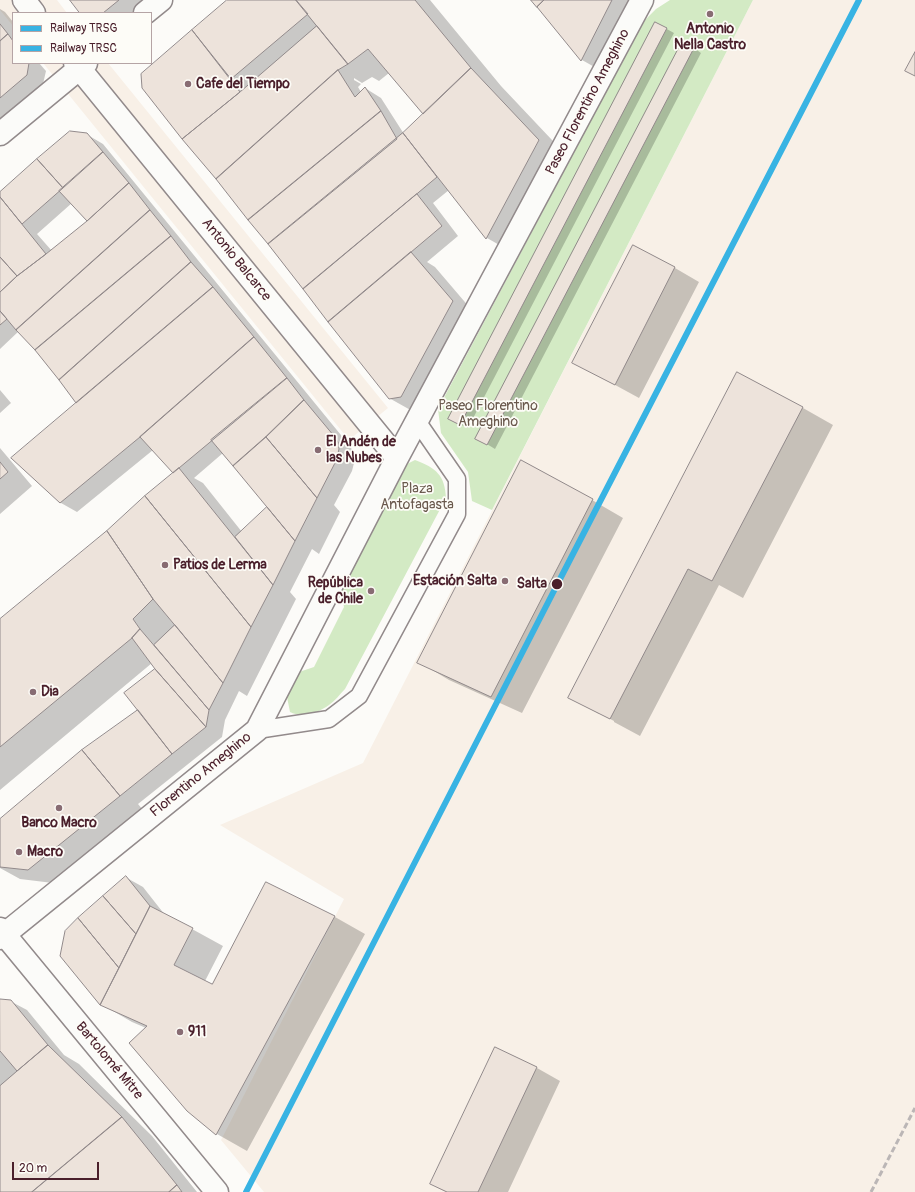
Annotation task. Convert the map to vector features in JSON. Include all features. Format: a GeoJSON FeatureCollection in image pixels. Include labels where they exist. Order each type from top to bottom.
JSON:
{"type":"FeatureCollection","features":[{"type":"Feature","properties":{"kind":"street"},"geometry":{"type":"LineString","coordinates":[[24,0],[33,12]]}},
{"type":"Feature","properties":{"kind":"street"},"geometry":{"type":"LineString","coordinates":[[146,12],[160,0]]}},
{"type":"Feature","properties":{"kind":"street","name":"Paseo Florentino Ameghino"},"geometry":{"type":"LineString","coordinates":[[397,458],[642,0]]}},
{"type":"Feature","properties":{"kind":"street"},"geometry":{"type":"LineString","coordinates":[[0,134],[80,65]]}},
{"type":"Feature","properties":{"kind":"street","name":"Antonio Balcarce"},"geometry":{"type":"LineString","coordinates":[[80,65],[397,458]]}},
{"type":"Feature","properties":{"kind":"street","name":"Florentino Ameghino"},"geometry":{"type":"LineString","coordinates":[[1,934],[257,730],[397,458]]}},
{"type":"Feature","properties":{"kind":"street","name":"Bartolomé Mitre"},"geometry":{"type":"LineString","coordinates":[[1,934],[217,1192]]}},
{"type":"Feature","properties":{"kind":"lane"},"geometry":{"type":"LineString","coordinates":[[257,730],[329,719],[359,696],[457,514],[457,479],[417,421]]}},
{"type":"Feature","properties":{"kind":"shaded area"},"geometry":{"type":"Polygon","coordinates":[[[0,0],[57,0],[66,12],[12,12],[12,25],[0,10],[0,0]]]}},
{"type":"Feature","properties":{"kind":"shaded area"},"geometry":{"type":"Polygon","coordinates":[[[753,0],[915,0],[915,1192],[264,1192],[221,1140],[344,899],[220,825],[363,763],[753,0]]]}},
{"type":"Feature","properties":{"kind":"shaded area"},"geometry":{"type":"Polygon","coordinates":[[[44,64],[109,64],[388,408],[349,440],[44,64]]]}},
{"type":"Feature","properties":{"kind":"green space","name":"Paseo Florentino Ameghino"},"geometry":{"type":"Polygon","coordinates":[[[670,0],[753,0],[492,510],[472,501],[468,472],[441,433],[438,409],[643,22],[656,9],[670,0]]]}},
{"type":"Feature","properties":{"kind":"green space","name":"Plaza Antofagasta"},"geometry":{"type":"Polygon","coordinates":[[[415,460],[429,466],[438,473],[444,483],[446,498],[345,689],[325,708],[305,715],[290,712],[286,692],[296,673],[314,667],[344,607],[340,589],[401,471],[407,464],[415,460]]]}},
{"type":"Feature","properties":{"kind":"building"},"geometry":{"type":"Polygon","coordinates":[[[70,0],[119,0],[104,12],[79,12],[70,0]]]}},
{"type":"Feature","properties":{"kind":"building"},"geometry":{"type":"Polygon","coordinates":[[[227,0],[296,0],[308,14],[231,79],[192,30],[227,0]]]}},
{"type":"Feature","properties":{"kind":"building"},"geometry":{"type":"Polygon","coordinates":[[[296,0],[415,0],[471,68],[423,114],[368,49],[348,64],[296,0]]]}},
{"type":"Feature","properties":{"kind":"building"},"geometry":{"type":"Polygon","coordinates":[[[531,0],[544,0],[537,7],[531,0]]]}},
{"type":"Feature","properties":{"kind":"building"},"geometry":{"type":"Polygon","coordinates":[[[544,0],[612,0],[581,61],[537,7],[544,0]]]}},
{"type":"Feature","properties":{"kind":"building"},"geometry":{"type":"Polygon","coordinates":[[[655,22],[667,28],[460,425],[448,419],[655,22]]]}},
{"type":"Feature","properties":{"kind":"building"},"geometry":{"type":"Polygon","coordinates":[[[0,24],[8,34],[0,41],[0,24]]]}},
{"type":"Feature","properties":{"kind":"building"},"geometry":{"type":"Polygon","coordinates":[[[317,26],[348,64],[338,70],[216,179],[182,139],[317,26]]]}},
{"type":"Feature","properties":{"kind":"building","name":"Cafe del Tiempo"},"geometry":{"type":"Polygon","coordinates":[[[192,30],[240,92],[182,139],[142,88],[141,74],[192,30]]]}},
{"type":"Feature","properties":{"kind":"building"},"geometry":{"type":"Polygon","coordinates":[[[8,34],[12,40],[12,64],[29,64],[27,75],[0,98],[0,41],[8,34]]]}},
{"type":"Feature","properties":{"kind":"building"},"geometry":{"type":"Polygon","coordinates":[[[682,42],[694,48],[487,445],[475,439],[682,42]]]}},
{"type":"Feature","properties":{"kind":"building"},"geometry":{"type":"Polygon","coordinates":[[[915,52],[915,76],[905,71],[915,52]]]}},
{"type":"Feature","properties":{"kind":"building"},"geometry":{"type":"Polygon","coordinates":[[[471,68],[539,140],[486,239],[403,133],[471,68]]]}},
{"type":"Feature","properties":{"kind":"building"},"geometry":{"type":"Polygon","coordinates":[[[338,70],[355,97],[365,87],[381,111],[248,220],[216,179],[338,70]]]}},
{"type":"Feature","properties":{"kind":"building"},"geometry":{"type":"Polygon","coordinates":[[[381,111],[397,139],[268,244],[248,220],[381,111]]]}},
{"type":"Feature","properties":{"kind":"building"},"geometry":{"type":"Polygon","coordinates":[[[70,131],[87,133],[103,152],[63,188],[37,159],[70,131]]]}},
{"type":"Feature","properties":{"kind":"building"},"geometry":{"type":"Polygon","coordinates":[[[403,133],[437,177],[303,289],[268,244],[403,133]]]}},
{"type":"Feature","properties":{"kind":"building"},"geometry":{"type":"Polygon","coordinates":[[[103,152],[129,183],[87,221],[59,191],[103,152]]]}},
{"type":"Feature","properties":{"kind":"building"},"geometry":{"type":"Polygon","coordinates":[[[37,159],[63,188],[22,224],[0,197],[0,192],[37,159]]]}},
{"type":"Feature","properties":{"kind":"building"},"geometry":{"type":"Polygon","coordinates":[[[129,183],[150,210],[16,330],[0,311],[0,292],[17,276],[87,221],[129,183]]]}},
{"type":"Feature","properties":{"kind":"building"},"geometry":{"type":"Polygon","coordinates":[[[417,194],[442,226],[328,322],[303,289],[417,194]]]}},
{"type":"Feature","properties":{"kind":"building"},"geometry":{"type":"Polygon","coordinates":[[[0,197],[46,254],[17,276],[0,257],[0,197]]]}},
{"type":"Feature","properties":{"kind":"building"},"geometry":{"type":"Polygon","coordinates":[[[150,210],[171,236],[35,350],[16,330],[150,210]]]}},
{"type":"Feature","properties":{"kind":"building"},"geometry":{"type":"Polygon","coordinates":[[[171,236],[191,262],[59,380],[35,350],[171,236]]]}},
{"type":"Feature","properties":{"kind":"building"},"geometry":{"type":"Polygon","coordinates":[[[633,245],[675,267],[615,385],[572,363],[633,245]]]}},
{"type":"Feature","properties":{"kind":"building"},"geometry":{"type":"Polygon","coordinates":[[[411,252],[453,301],[401,397],[389,399],[328,322],[411,252]]]}},
{"type":"Feature","properties":{"kind":"building"},"geometry":{"type":"Polygon","coordinates":[[[0,257],[17,276],[0,292],[0,257]]]}},
{"type":"Feature","properties":{"kind":"building"},"geometry":{"type":"Polygon","coordinates":[[[191,262],[213,287],[76,403],[59,380],[191,262]]]}},
{"type":"Feature","properties":{"kind":"building"},"geometry":{"type":"Polygon","coordinates":[[[213,287],[254,337],[140,437],[60,503],[11,458],[213,287]]]}},
{"type":"Feature","properties":{"kind":"building"},"geometry":{"type":"Polygon","coordinates":[[[0,311],[7,319],[0,325],[0,311]]]}},
{"type":"Feature","properties":{"kind":"building"},"geometry":{"type":"Polygon","coordinates":[[[254,337],[287,378],[173,473],[140,437],[254,337]]]}},
{"type":"Feature","properties":{"kind":"building"},"geometry":{"type":"Polygon","coordinates":[[[737,372],[803,407],[712,581],[688,569],[610,719],[568,698],[737,372]]]}},
{"type":"Feature","properties":{"kind":"building"},"geometry":{"type":"Polygon","coordinates":[[[287,378],[304,400],[266,437],[233,466],[211,440],[287,378]]]}},
{"type":"Feature","properties":{"kind":"building"},"geometry":{"type":"Polygon","coordinates":[[[304,400],[334,436],[338,442],[339,449],[336,461],[317,498],[266,437],[304,400]]]}},
{"type":"Feature","properties":{"kind":"building"},"geometry":{"type":"Polygon","coordinates":[[[266,437],[317,498],[295,541],[233,466],[266,437]]]}},
{"type":"Feature","properties":{"kind":"building","name":"Estación Salta"},"geometry":{"type":"Polygon","coordinates":[[[521,460],[593,499],[491,697],[417,663],[521,460]]]}},
{"type":"Feature","properties":{"kind":"building"},"geometry":{"type":"Polygon","coordinates":[[[0,462],[8,472],[0,479],[0,462]]]}},
{"type":"Feature","properties":{"kind":"building"},"geometry":{"type":"Polygon","coordinates":[[[179,468],[273,585],[251,627],[145,496],[179,468]]]}},
{"type":"Feature","properties":{"kind":"building","name":"Patios de Lerma"},"geometry":{"type":"Polygon","coordinates":[[[145,496],[251,627],[223,683],[153,599],[107,531],[145,496]]]}},
{"type":"Feature","properties":{"kind":"building"},"geometry":{"type":"Polygon","coordinates":[[[267,507],[295,541],[273,585],[235,537],[267,507]]]}},
{"type":"Feature","properties":{"kind":"building","name":"Dia"},"geometry":{"type":"Polygon","coordinates":[[[107,531],[153,599],[133,619],[140,629],[132,638],[0,747],[0,619],[107,531]]]}},
{"type":"Feature","properties":{"kind":"building"},"geometry":{"type":"Polygon","coordinates":[[[175,625],[223,683],[209,710],[154,645],[175,625]]]}},
{"type":"Feature","properties":{"kind":"building"},"geometry":{"type":"Polygon","coordinates":[[[140,629],[209,710],[206,727],[155,669],[132,638],[140,629]]]}},
{"type":"Feature","properties":{"kind":"building"},"geometry":{"type":"Polygon","coordinates":[[[155,669],[206,727],[172,754],[124,693],[155,669]]]}},
{"type":"Feature","properties":{"kind":"building"},"geometry":{"type":"Polygon","coordinates":[[[138,710],[172,754],[120,796],[82,750],[138,710]]]}},
{"type":"Feature","properties":{"kind":"building","name":"Banco Macro"},"geometry":{"type":"Polygon","coordinates":[[[82,750],[120,796],[28,870],[0,867],[0,819],[82,750]]]}},
{"type":"Feature","properties":{"kind":"building"},"geometry":{"type":"Polygon","coordinates":[[[126,876],[150,906],[136,934],[103,896],[126,876]]]}},
{"type":"Feature","properties":{"kind":"building"},"geometry":{"type":"Polygon","coordinates":[[[266,882],[335,916],[216,1135],[187,1111],[129,1043],[147,1026],[100,1005],[150,906],[193,928],[174,965],[212,984],[266,882]]]}},
{"type":"Feature","properties":{"kind":"building"},"geometry":{"type":"Polygon","coordinates":[[[103,896],[136,934],[119,968],[78,918],[103,896]]]}},
{"type":"Feature","properties":{"kind":"building"},"geometry":{"type":"Polygon","coordinates":[[[78,918],[119,968],[100,1005],[60,956],[65,931],[78,918]]]}},
{"type":"Feature","properties":{"kind":"building"},"geometry":{"type":"Polygon","coordinates":[[[0,999],[11,1000],[48,1045],[17,1071],[0,1051],[0,999]]]}},
{"type":"Feature","properties":{"kind":"building"},"geometry":{"type":"Polygon","coordinates":[[[48,1045],[122,1117],[32,1192],[0,1192],[0,1086],[48,1045]]]}},
{"type":"Feature","properties":{"kind":"building"},"geometry":{"type":"Polygon","coordinates":[[[495,1047],[537,1067],[478,1192],[447,1192],[430,1184],[495,1047]]]}},
{"type":"Feature","properties":{"kind":"building"},"geometry":{"type":"Polygon","coordinates":[[[122,1117],[177,1185],[169,1192],[32,1192],[122,1117]]]}},
{"type":"Feature","properties":{"kind":"building"},"geometry":{"type":"Polygon","coordinates":[[[177,1185],[182,1192],[169,1192],[177,1185]]]}},
{"type":"Feature","properties":{"kind":"railway"},"geometry":{"type":"LineString","coordinates":[[871,1192],[915,1108]]}},
{"type":"Feature","properties":{"kind":"rail line","name":"TRSC"},"geometry":{"type":"LineString","coordinates":[[559,581],[859,0]]}},
{"type":"Feature","properties":{"kind":"rail line","name":"TRSG"},"geometry":{"type":"LineString","coordinates":[[246,1192],[559,581]]}},
{"type":"Feature","properties":{"kind":"place","name":"Antonio Nella Castro"},"geometry":{"type":"Point","coordinates":[710,14]}},
{"type":"Feature","properties":{"kind":"place","name":"Cafe del Tiempo"},"geometry":{"type":"Point","coordinates":[188,84]}},
{"type":"Feature","properties":{"kind":"place","name":"El Andén de las Nubes"},"geometry":{"type":"Point","coordinates":[318,450]}},
{"type":"Feature","properties":{"kind":"place","name":"Patios de Lerma"},"geometry":{"type":"Point","coordinates":[165,565]}},
{"type":"Feature","properties":{"kind":"place","name":"Estación Salta"},"geometry":{"type":"Point","coordinates":[505,581]}},
{"type":"Feature","properties":{"kind":"place","name":"Salta"},"geometry":{"type":"Point","coordinates":[557,584]}},
{"type":"Feature","properties":{"kind":"place","name":"República de Chile"},"geometry":{"type":"Point","coordinates":[371,591]}},
{"type":"Feature","properties":{"kind":"place","name":"Dia"},"geometry":{"type":"Point","coordinates":[33,692]}},
{"type":"Feature","properties":{"kind":"place","name":"Banco Macro"},"geometry":{"type":"Point","coordinates":[59,808]}},
{"type":"Feature","properties":{"kind":"place","name":"Macro"},"geometry":{"type":"Point","coordinates":[19,852]}},
{"type":"Feature","properties":{"kind":"place","name":"911"},"geometry":{"type":"Point","coordinates":[180,1032]}}]}
